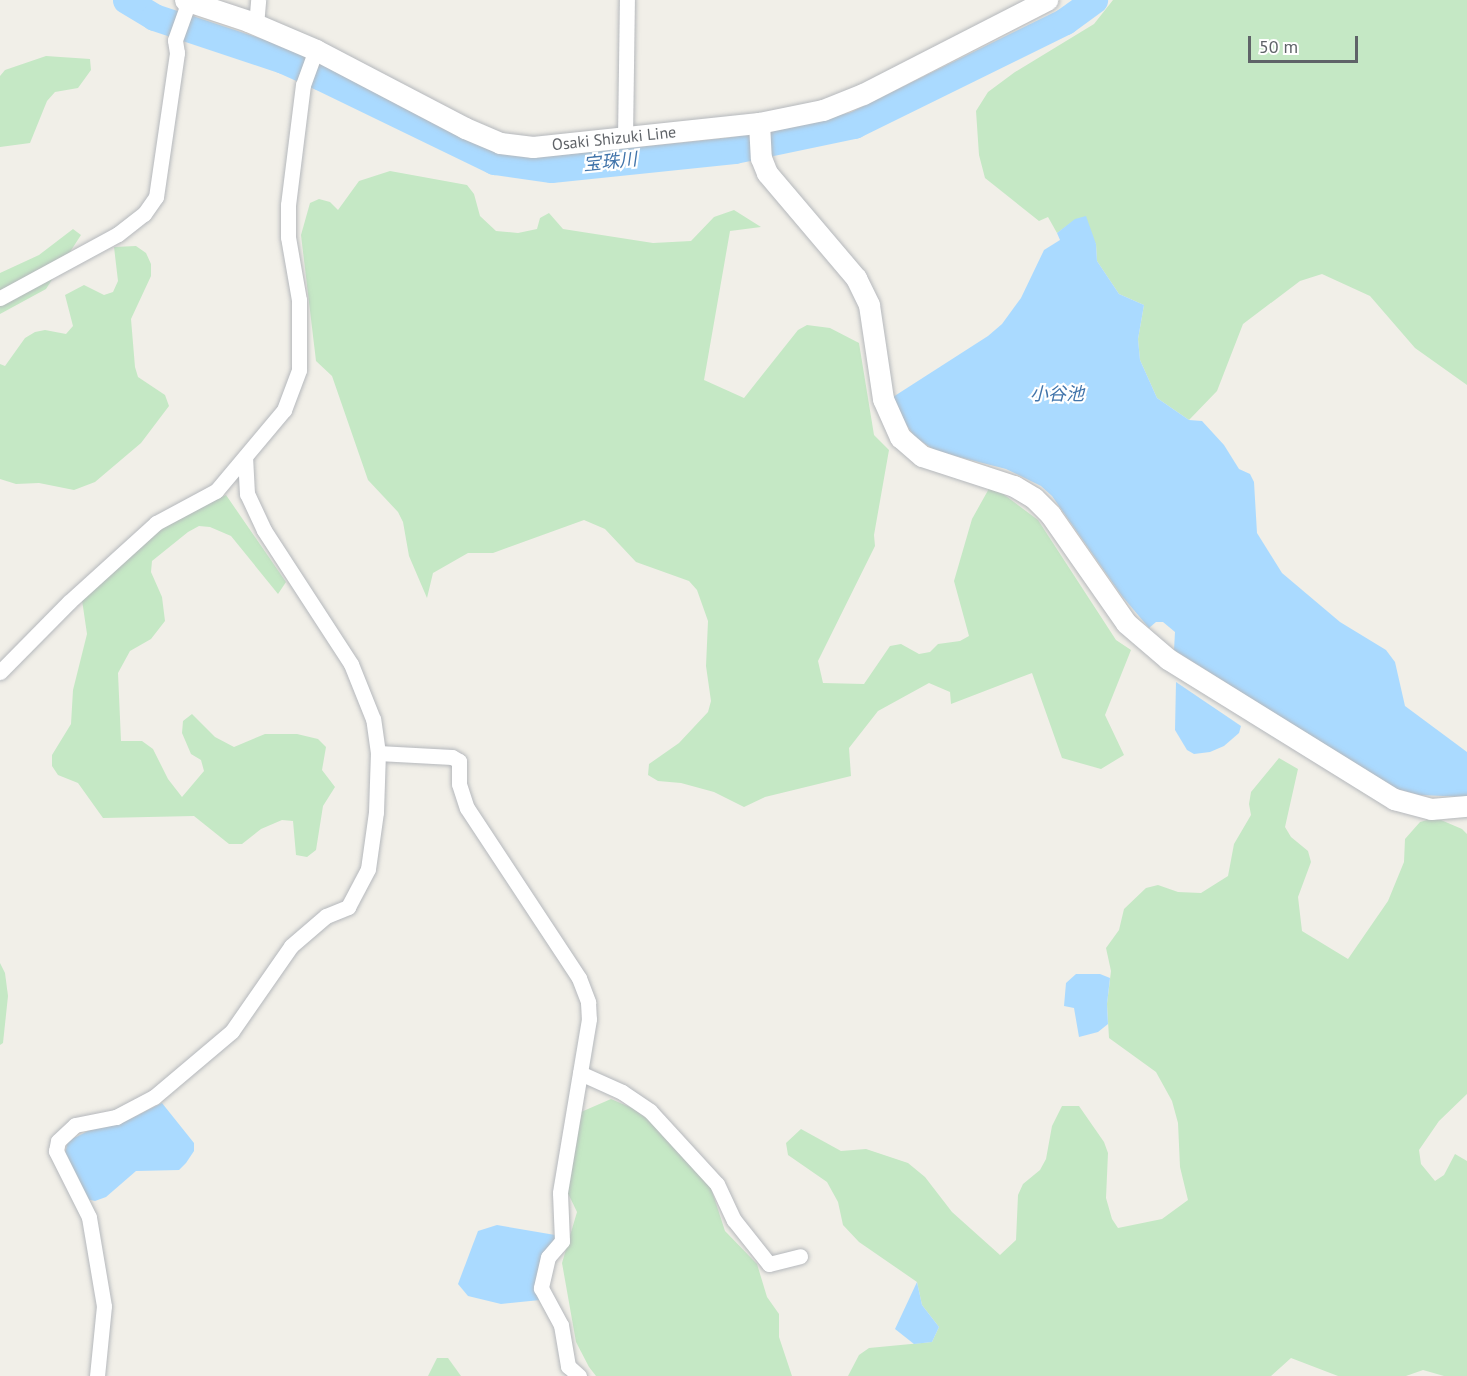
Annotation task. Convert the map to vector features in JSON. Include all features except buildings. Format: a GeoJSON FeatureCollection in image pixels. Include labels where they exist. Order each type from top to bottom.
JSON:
{"type":"FeatureCollection","features":[{"type":"Feature","properties":{"kind":"street"},"geometry":{"type":"LineString","coordinates":[[256,25],[258,0]]}},
{"type":"Feature","properties":{"kind":"street"},"geometry":{"type":"LineString","coordinates":[[625,138],[627,0]]}},
{"type":"Feature","properties":{"kind":"street","name":"Osaki Shizuki Line"},"geometry":{"type":"LineString","coordinates":[[186,6],[256,25],[448,120],[500,143],[533,147],[759,127],[823,110],[863,94],[1047,0]]}},
{"type":"Feature","properties":{"kind":"street"},"geometry":{"type":"LineString","coordinates":[[0,298],[118,234],[144,214],[156,197],[177,53],[175,40],[186,6]]}},
{"type":"Feature","properties":{"kind":"street"},"geometry":{"type":"LineString","coordinates":[[0,672],[69,602],[156,523],[216,491],[284,411],[298,370],[299,300],[288,237],[288,205],[303,85],[315,55]]}},
{"type":"Feature","properties":{"kind":"street"},"geometry":{"type":"LineString","coordinates":[[759,127],[761,158],[767,173],[856,278],[868,305],[883,399],[900,437],[922,456],[1014,486],[1034,498],[1050,514],[1126,623],[1168,659],[1394,799],[1431,809],[1467,806]]}},
{"type":"Feature","properties":{"kind":"street"},"geometry":{"type":"LineString","coordinates":[[97,1376],[104,1306],[89,1217],[56,1151],[58,1141],[75,1125],[116,1118],[154,1097],[232,1031],[291,946],[326,916],[348,907],[368,869],[376,812],[378,753],[373,718],[351,664],[264,530],[247,494],[245,457]]}},
{"type":"Feature","properties":{"kind":"street"},"geometry":{"type":"LineString","coordinates":[[378,753],[452,756],[459,761],[459,784],[467,808],[582,986],[588,1002],[590,1019],[560,1193],[562,1241],[548,1257],[542,1288],[561,1324],[568,1366],[579,1376]]}},
{"type":"Feature","properties":{"kind":"street"},"geometry":{"type":"LineString","coordinates":[[580,1073],[622,1092],[650,1111],[717,1184],[734,1220],[769,1264],[800,1256]]}},
{"type":"Feature","properties":{"kind":"green space"},"geometry":{"type":"Polygon","coordinates":[[[1113,0],[1467,0],[1467,385],[1415,348],[1370,296],[1322,274],[1300,281],[1243,324],[1217,391],[1189,420],[1157,398],[1140,360],[1138,339],[1144,305],[1119,294],[1097,261],[1096,244],[1075,220],[1057,233],[1048,217],[1039,221],[985,178],[979,155],[976,111],[988,92],[1015,72],[1094,24],[1113,0]]]}},
{"type":"Feature","properties":{"kind":"green space"},"geometry":{"type":"Polygon","coordinates":[[[46,56],[90,59],[91,70],[78,88],[55,92],[47,101],[30,143],[0,147],[0,76],[5,70],[46,56]]]}},
{"type":"Feature","properties":{"kind":"green space"},"geometry":{"type":"Polygon","coordinates":[[[390,171],[467,185],[474,194],[480,216],[496,231],[518,233],[537,229],[540,218],[549,213],[563,229],[653,243],[691,241],[714,217],[734,210],[761,227],[730,231],[704,380],[744,398],[798,330],[807,325],[830,328],[859,343],[874,435],[889,450],[874,535],[875,546],[818,661],[823,683],[864,684],[890,646],[901,644],[919,654],[930,652],[938,644],[960,641],[969,636],[954,581],[972,519],[991,485],[1038,520],[1116,640],[1131,650],[1105,715],[1124,755],[1101,769],[1062,758],[1032,673],[951,704],[950,692],[929,683],[878,711],[849,748],[851,776],[765,797],[744,807],[714,792],[681,783],[658,781],[648,775],[649,764],[679,743],[708,712],[711,701],[706,666],[708,621],[697,590],[689,581],[636,562],[605,529],[584,520],[493,553],[468,553],[433,573],[427,598],[409,556],[403,522],[398,512],[368,480],[332,376],[316,361],[301,235],[310,203],[319,199],[330,202],[338,210],[359,181],[390,171]]]}},
{"type":"Feature","properties":{"kind":"green space"},"geometry":{"type":"Polygon","coordinates":[[[73,229],[81,235],[46,289],[0,314],[0,273],[39,255],[73,229]]]}},
{"type":"Feature","properties":{"kind":"green space"},"geometry":{"type":"Polygon","coordinates":[[[136,246],[146,253],[151,264],[151,276],[131,319],[135,367],[138,377],[165,395],[169,406],[141,443],[95,482],[74,490],[39,483],[16,484],[0,479],[0,364],[5,366],[25,338],[35,332],[45,330],[66,334],[73,326],[65,295],[84,285],[104,295],[113,292],[118,281],[114,247],[136,246]]]}},
{"type":"Feature","properties":{"kind":"green space"},"geometry":{"type":"Polygon","coordinates":[[[226,495],[286,582],[278,594],[231,536],[210,527],[199,526],[188,532],[152,561],[151,572],[162,597],[165,621],[151,639],[130,651],[118,673],[121,741],[142,741],[153,749],[168,779],[182,797],[204,771],[201,760],[191,754],[182,733],[183,721],[192,714],[215,737],[234,747],[265,734],[297,734],[318,739],[326,747],[322,770],[335,787],[323,806],[316,850],[307,857],[296,855],[293,821],[282,820],[261,829],[242,844],[229,844],[194,816],[103,818],[78,783],[58,775],[52,766],[52,755],[71,724],[73,690],[87,634],[82,600],[156,529],[226,495]]]}},
{"type":"Feature","properties":{"kind":"green space"},"geometry":{"type":"Polygon","coordinates":[[[1279,758],[1298,769],[1285,827],[1291,837],[1308,851],[1311,862],[1298,897],[1302,931],[1348,959],[1388,901],[1404,862],[1405,839],[1420,822],[1431,819],[1441,820],[1462,829],[1467,834],[1467,1094],[1439,1121],[1419,1150],[1421,1164],[1435,1181],[1444,1175],[1455,1154],[1467,1161],[1467,1376],[1444,1376],[1423,1370],[1406,1376],[1338,1376],[1291,1358],[1271,1376],[848,1376],[859,1355],[869,1348],[932,1342],[939,1327],[922,1305],[917,1282],[859,1242],[843,1225],[838,1202],[827,1182],[788,1155],[786,1143],[801,1129],[841,1151],[866,1149],[908,1163],[925,1177],[952,1212],[1000,1255],[1016,1240],[1018,1195],[1023,1184],[1040,1170],[1046,1159],[1052,1126],[1062,1106],[1079,1106],[1104,1142],[1108,1153],[1106,1198],[1112,1219],[1118,1228],[1162,1219],[1188,1200],[1180,1167],[1178,1123],[1172,1101],[1156,1072],[1109,1038],[1107,1004],[1111,971],[1106,948],[1119,930],[1124,909],[1146,888],[1158,885],[1178,892],[1201,893],[1228,876],[1234,844],[1251,815],[1249,804],[1251,792],[1279,758]]]}},
{"type":"Feature","properties":{"kind":"green space"},"geometry":{"type":"Polygon","coordinates":[[[0,963],[5,973],[8,996],[3,1043],[0,1045],[0,963]]]}},
{"type":"Feature","properties":{"kind":"green space"},"geometry":{"type":"Polygon","coordinates":[[[611,1099],[632,1108],[668,1134],[711,1188],[725,1231],[757,1264],[767,1297],[779,1314],[779,1337],[792,1376],[596,1376],[589,1367],[576,1342],[562,1263],[577,1212],[564,1185],[581,1112],[611,1099]]]}},
{"type":"Feature","properties":{"kind":"green space"},"geometry":{"type":"Polygon","coordinates":[[[437,1358],[448,1358],[461,1376],[428,1376],[437,1358]]]}},
{"type":"Feature","properties":{"kind":"water","name":"小谷池"},"geometry":{"type":"Polygon","coordinates":[[[1086,216],[1096,244],[1097,261],[1119,294],[1144,305],[1138,339],[1140,360],[1157,398],[1189,420],[1202,421],[1224,445],[1239,469],[1250,474],[1254,482],[1257,533],[1282,573],[1340,622],[1386,650],[1395,662],[1405,706],[1467,752],[1467,797],[1419,795],[1393,788],[1174,650],[1175,632],[1163,622],[1156,622],[1149,628],[1122,596],[1052,496],[1041,486],[1006,469],[936,451],[915,437],[900,416],[893,397],[988,336],[1002,324],[1021,298],[1044,250],[1060,240],[1057,233],[1075,219],[1086,216]]]}},
{"type":"Feature","properties":{"kind":"water"},"geometry":{"type":"Polygon","coordinates":[[[1176,682],[1241,726],[1239,733],[1224,746],[1210,752],[1194,754],[1187,750],[1175,730],[1176,682]]]}},
{"type":"Feature","properties":{"kind":"water"},"geometry":{"type":"Polygon","coordinates":[[[1076,974],[1100,974],[1110,978],[1107,1004],[1108,1024],[1098,1032],[1079,1037],[1074,1008],[1064,1006],[1066,983],[1076,974]]]}},
{"type":"Feature","properties":{"kind":"water"},"geometry":{"type":"Polygon","coordinates":[[[162,1103],[194,1143],[194,1151],[186,1163],[179,1170],[136,1171],[106,1197],[95,1201],[86,1199],[65,1154],[68,1141],[92,1129],[132,1118],[162,1103]]]}},
{"type":"Feature","properties":{"kind":"water"},"geometry":{"type":"Polygon","coordinates":[[[497,1225],[561,1236],[540,1300],[501,1304],[468,1296],[458,1284],[478,1231],[497,1225]]]}},
{"type":"Feature","properties":{"kind":"water"},"geometry":{"type":"Polygon","coordinates":[[[917,1282],[922,1305],[939,1327],[932,1342],[914,1344],[895,1329],[917,1282]]]}},
{"type":"Feature","properties":{"kind":"waterway","name":"宝珠川"},"geometry":{"type":"LineString","coordinates":[[126,0],[154,17],[283,60],[494,161],[551,169],[734,150],[854,125],[1065,21],[1094,0]]}}]}
